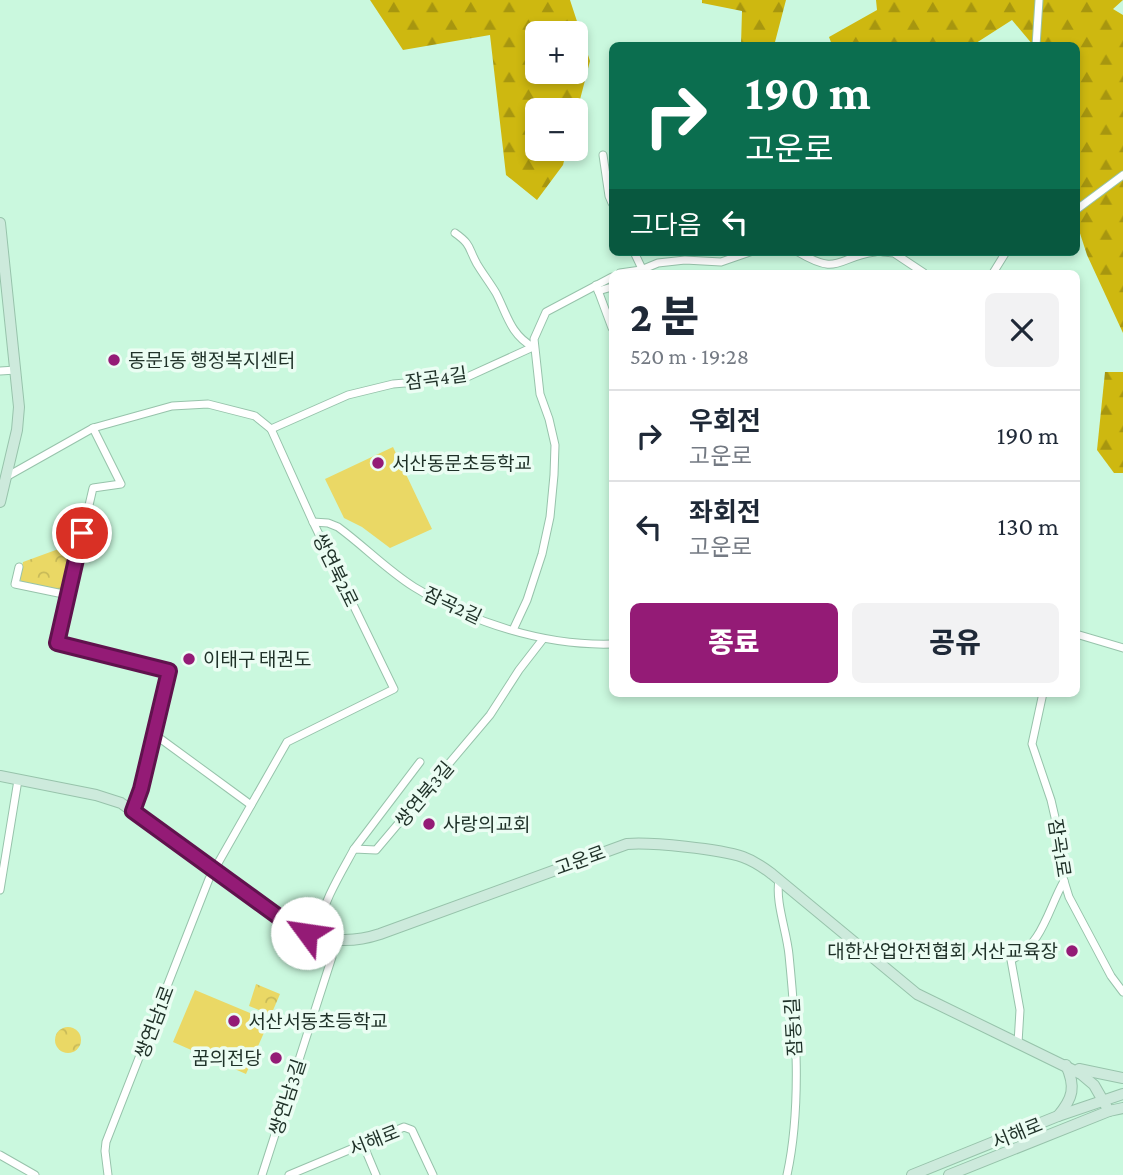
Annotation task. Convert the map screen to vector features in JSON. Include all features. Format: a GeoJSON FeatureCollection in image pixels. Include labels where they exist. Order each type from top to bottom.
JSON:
{"type":"FeatureCollection","features":[{"type":"Feature","properties":{"kind":"street"},"geometry":{"type":"LineString","coordinates":[[1036,42],[1040,0]]}},
{"type":"Feature","properties":{"kind":"street"},"geometry":{"type":"LineString","coordinates":[[603,155],[609,196]]}},
{"type":"Feature","properties":{"kind":"street"},"geometry":{"type":"LineString","coordinates":[[1080,208],[1123,174]]}},
{"type":"Feature","properties":{"kind":"street"},"geometry":{"type":"LineString","coordinates":[[0,223],[19,416],[0,502]]}},
{"type":"Feature","properties":{"kind":"street"},"geometry":{"type":"LineString","coordinates":[[455,233],[468,242],[476,263],[496,293],[510,327],[524,342],[533,347]]}},
{"type":"Feature","properties":{"kind":"street"},"geometry":{"type":"LineString","coordinates":[[645,270],[658,263],[685,260],[721,262],[738,256]]}},
{"type":"Feature","properties":{"kind":"street"},"geometry":{"type":"LineString","coordinates":[[805,256],[821,265],[837,264],[857,256]]}},
{"type":"Feature","properties":{"kind":"street"},"geometry":{"type":"LineString","coordinates":[[898,256],[920,270]]}},
{"type":"Feature","properties":{"kind":"street"},"geometry":{"type":"LineString","coordinates":[[513,630],[527,600],[542,554],[550,517],[554,475],[555,445],[540,394],[539,373],[533,347],[537,330],[546,312],[597,288],[609,279]]}},
{"type":"Feature","properties":{"kind":"street"},"geometry":{"type":"LineString","coordinates":[[597,288],[609,287]]}},
{"type":"Feature","properties":{"kind":"street"},"geometry":{"type":"LineString","coordinates":[[597,288],[609,320]]}},
{"type":"Feature","properties":{"kind":"street","name":"잠곡4길"},"geometry":{"type":"LineString","coordinates":[[271,429],[348,395],[393,384],[465,378],[533,347]]}},
{"type":"Feature","properties":{"kind":"street"},"geometry":{"type":"LineString","coordinates":[[0,371],[16,370]]}},
{"type":"Feature","properties":{"kind":"street"},"geometry":{"type":"LineString","coordinates":[[3,479],[93,428],[172,406],[201,403],[250,413],[271,429]]}},
{"type":"Feature","properties":{"kind":"street"},"geometry":{"type":"LineString","coordinates":[[93,428],[121,484],[93,488],[57,643],[169,671],[141,789],[133,811]]}},
{"type":"Feature","properties":{"kind":"street","name":"쌍연북2로"},"geometry":{"type":"LineString","coordinates":[[251,804],[287,741],[394,689],[271,429]]}},
{"type":"Feature","properties":{"kind":"street","name":"잠곡2길"},"geometry":{"type":"LineString","coordinates":[[313,522],[338,527],[413,586],[444,604],[543,639],[581,645],[609,644]]}},
{"type":"Feature","properties":{"kind":"street"},"geometry":{"type":"LineString","coordinates":[[19,567],[15,583],[68,595]]}},
{"type":"Feature","properties":{"kind":"street"},"geometry":{"type":"LineString","coordinates":[[1080,635],[1123,649]]}},
{"type":"Feature","properties":{"kind":"street","name":"쌍연북3길"},"geometry":{"type":"LineString","coordinates":[[354,849],[376,850],[489,715],[543,639]]}},
{"type":"Feature","properties":{"kind":"street","name":"잠곡1로"},"geometry":{"type":"LineString","coordinates":[[1042,697],[1032,744],[1051,800],[1060,838],[1061,871],[1069,897],[1090,939],[1123,992]]}},
{"type":"Feature","properties":{"kind":"street"},"geometry":{"type":"LineString","coordinates":[[154,734],[251,804]]}},
{"type":"Feature","properties":{"kind":"street"},"geometry":{"type":"LineString","coordinates":[[327,939],[321,928],[323,914],[354,849],[420,762]]}},
{"type":"Feature","properties":{"kind":"street","name":"고운로"},"geometry":{"type":"LineString","coordinates":[[0,776],[108,799],[133,811],[292,925],[327,939],[351,941],[380,934],[627,844],[736,855],[761,866],[910,989],[1066,1065],[1089,1080],[1109,1111]]}},
{"type":"Feature","properties":{"kind":"street"},"geometry":{"type":"LineString","coordinates":[[0,890],[4,848],[18,780]]}},
{"type":"Feature","properties":{"kind":"street","name":"쌍연남1로"},"geometry":{"type":"LineString","coordinates":[[108,1175],[106,1142],[213,870],[251,804]]}},
{"type":"Feature","properties":{"kind":"street","name":"잠동1길"},"geometry":{"type":"LineString","coordinates":[[779,880],[779,898],[790,969],[796,1079],[794,1141],[787,1175]]}},
{"type":"Feature","properties":{"kind":"street"},"geometry":{"type":"LineString","coordinates":[[1018,1043],[1020,1010],[1012,960],[1034,943],[1064,881]]}},
{"type":"Feature","properties":{"kind":"street","name":"쌍연남3길"},"geometry":{"type":"LineString","coordinates":[[262,1175],[332,957],[327,939]]}},
{"type":"Feature","properties":{"kind":"street"},"geometry":{"type":"LineString","coordinates":[[1066,1065],[1100,1075],[1123,1077]]}},
{"type":"Feature","properties":{"kind":"street"},"geometry":{"type":"LineString","coordinates":[[1058,1116],[1067,1105],[1072,1090],[1073,1081],[1066,1065]]}},
{"type":"Feature","properties":{"kind":"street","name":"서해로"},"geometry":{"type":"LineString","coordinates":[[912,1175],[1058,1116],[1123,1094]]}},
{"type":"Feature","properties":{"kind":"street","name":"서해로"},"geometry":{"type":"LineString","coordinates":[[949,1175],[1109,1111],[1123,1108]]}},
{"type":"Feature","properties":{"kind":"street","name":"서해로"},"geometry":{"type":"LineString","coordinates":[[289,1175],[402,1127],[412,1130],[433,1175]]}},
{"type":"Feature","properties":{"kind":"street"},"geometry":{"type":"LineString","coordinates":[[363,1144],[376,1175]]}},
{"type":"Feature","properties":{"kind":"street"},"geometry":{"type":"LineString","coordinates":[[0,1155],[35,1175]]}},
{"type":"Feature","properties":{"kind":"green space"},"geometry":{"type":"Polygon","coordinates":[[[370,0],[570,0],[577,21],[525,21],[525,84],[584,84],[580,98],[525,98],[525,161],[564,161],[537,200],[506,175],[490,35],[403,50],[370,0]]]}},
{"type":"Feature","properties":{"kind":"green space"},"geometry":{"type":"Polygon","coordinates":[[[702,0],[786,0],[775,42],[741,42],[742,11],[702,3],[702,0]]]}},
{"type":"Feature","properties":{"kind":"green space"},"geometry":{"type":"Polygon","coordinates":[[[876,0],[1123,0],[1113,9],[1123,15],[1123,333],[1087,255],[1080,233],[1080,42],[1030,42],[1012,20],[978,42],[831,42],[829,37],[877,10],[876,0]]]}},
{"type":"Feature","properties":{"kind":"green space"},"geometry":{"type":"Polygon","coordinates":[[[1105,372],[1123,372],[1123,473],[1114,473],[1097,450],[1105,372]]]}},
{"type":"Feature","properties":{"kind":"green space"},"geometry":{"type":"Polygon","coordinates":[[[393,447],[432,529],[390,548],[362,527],[344,518],[325,479],[393,447]]]}},
{"type":"Feature","properties":{"kind":"green space"},"geometry":{"type":"Polygon","coordinates":[[[80,533],[67,589],[62,591],[22,582],[19,578],[23,562],[64,547],[62,541],[80,533]]]}},
{"type":"Feature","properties":{"kind":"green space"},"geometry":{"type":"Polygon","coordinates":[[[256,984],[280,994],[271,1015],[249,1006],[256,984]]]}},
{"type":"Feature","properties":{"kind":"green space"},"geometry":{"type":"Polygon","coordinates":[[[195,990],[269,1021],[246,1074],[173,1042],[195,990]]]}},
{"type":"Feature","properties":{"kind":"green space"},"geometry":{"type":"Polygon","coordinates":[[[68,1027],[77,1031],[81,1040],[77,1049],[68,1053],[59,1049],[55,1040],[59,1031],[68,1027]]]}},
{"type":"Feature","properties":{"kind":"place","name":"동문1동 행정복지센터"},"geometry":{"type":"Point","coordinates":[114,360]}},
{"type":"Feature","properties":{"kind":"place","name":"서산동문초등학교"},"geometry":{"type":"Point","coordinates":[378,463]}},
{"type":"Feature","properties":{"kind":"place","name":"이태구 태권도"},"geometry":{"type":"Point","coordinates":[189,659]}},
{"type":"Feature","properties":{"kind":"place","name":"사랑의교회"},"geometry":{"type":"Point","coordinates":[429,824]}},
{"type":"Feature","properties":{"kind":"place","name":"대한산업안전협회 서산교육장"},"geometry":{"type":"Point","coordinates":[1072,951]}},
{"type":"Feature","properties":{"kind":"place","name":"서산서동초등학교"},"geometry":{"type":"Point","coordinates":[234,1021]}},
{"type":"Feature","properties":{"kind":"place","name":"꿈의전당"},"geometry":{"type":"Point","coordinates":[276,1058]}},
{"type":"Feature","properties":{"kind":"route"},"geometry":{"type":"LineString","coordinates":[[82,533],[57,643],[169,671],[141,789],[133,811],[283,920],[307,933]]}}]}
